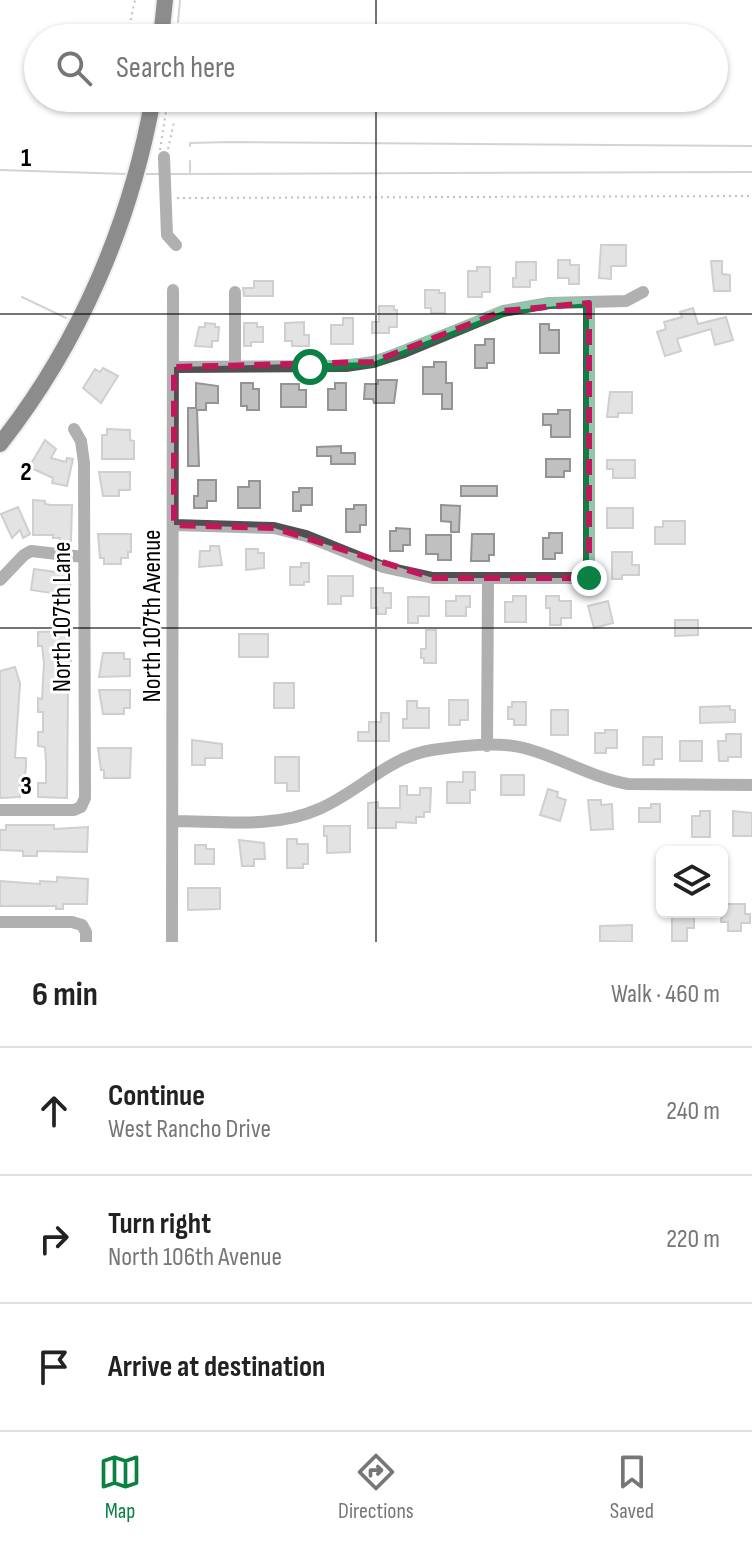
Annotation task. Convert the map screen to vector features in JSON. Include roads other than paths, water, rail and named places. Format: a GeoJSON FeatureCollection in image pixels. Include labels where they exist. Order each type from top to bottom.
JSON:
{"type":"FeatureCollection","features":[{"type":"Feature","properties":{"kind":"main road"},"geometry":{"type":"LineString","coordinates":[[162,24],[165,0]]}},
{"type":"Feature","properties":{"kind":"main road"},"geometry":{"type":"LineString","coordinates":[[0,444],[44,384],[72,336],[100,275],[125,209],[150,112]]}},
{"type":"Feature","properties":{"kind":"street"},"geometry":{"type":"LineString","coordinates":[[164,157],[167,235],[176,245]]}},
{"type":"Feature","properties":{"kind":"street","name":"North 107th Avenue"},"geometry":{"type":"LineString","coordinates":[[172,942],[173,290]]}},
{"type":"Feature","properties":{"kind":"street"},"geometry":{"type":"LineString","coordinates":[[235,292],[235,366]]}},
{"type":"Feature","properties":{"kind":"street"},"geometry":{"type":"LineString","coordinates":[[174,367],[346,366],[373,362],[503,311],[549,303],[626,301],[643,292]]}},
{"type":"Feature","properties":{"kind":"street"},"geometry":{"type":"LineString","coordinates":[[174,525],[274,528],[306,536],[397,572],[433,578],[589,578],[589,303]]}},
{"type":"Feature","properties":{"kind":"street","name":"North 107th Lane"},"geometry":{"type":"LineString","coordinates":[[0,810],[74,810],[81,807],[85,798],[83,448],[74,429]]}},
{"type":"Feature","properties":{"kind":"street"},"geometry":{"type":"LineString","coordinates":[[0,580],[31,551],[84,557]]}},
{"type":"Feature","properties":{"kind":"street"},"geometry":{"type":"LineString","coordinates":[[487,746],[488,580]]}},
{"type":"Feature","properties":{"kind":"street"},"geometry":{"type":"LineString","coordinates":[[173,821],[269,821],[304,815],[336,801],[381,770],[417,753],[487,746],[521,747],[608,780],[628,784],[752,785]]}},
{"type":"Feature","properties":{"kind":"street"},"geometry":{"type":"LineString","coordinates":[[0,922],[72,922],[82,925],[86,942]]}},
{"type":"Feature","properties":{"kind":"waterway"},"geometry":{"type":"LineString","coordinates":[[178,22],[180,0]]}},
{"type":"Feature","properties":{"kind":"waterway"},"geometry":{"type":"LineString","coordinates":[[190,146],[190,143],[231,142],[752,146]]}},
{"type":"Feature","properties":{"kind":"waterway"},"geometry":{"type":"LineString","coordinates":[[190,161],[190,172]]}},
{"type":"Feature","properties":{"kind":"waterway"},"geometry":{"type":"LineString","coordinates":[[0,170],[127,174]]}},
{"type":"Feature","properties":{"kind":"waterway"},"geometry":{"type":"LineString","coordinates":[[169,174],[752,172]]}},
{"type":"Feature","properties":{"kind":"waterway"},"geometry":{"type":"LineString","coordinates":[[141,174],[159,174]]}},
{"type":"Feature","properties":{"kind":"waterway"},"geometry":{"type":"LineString","coordinates":[[22,297],[66,318]]}}]}
